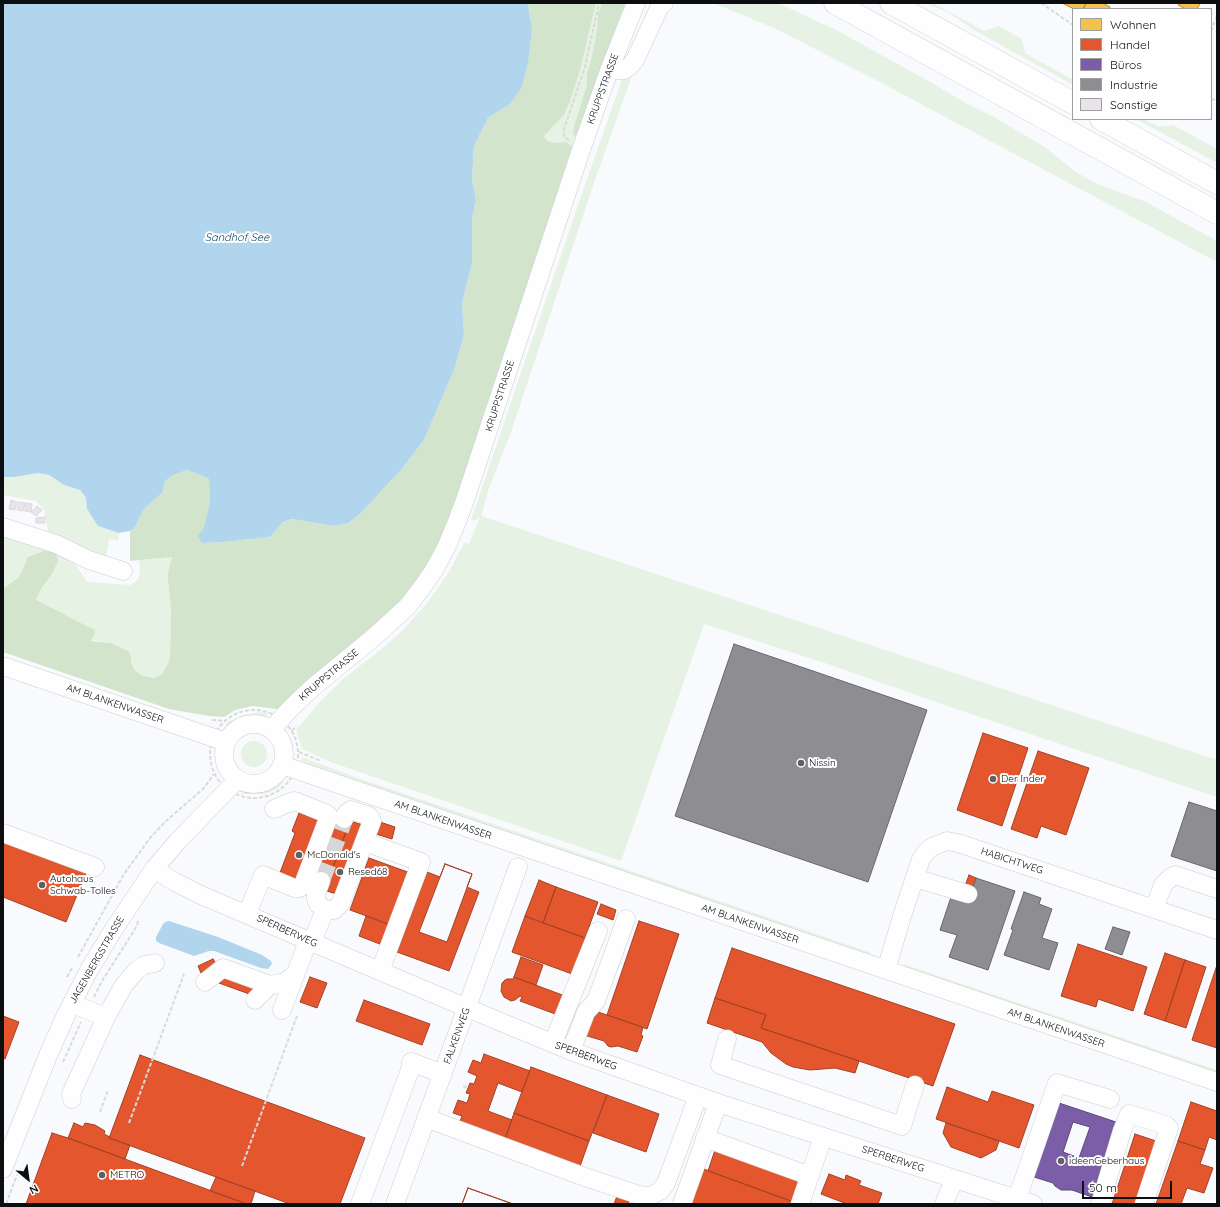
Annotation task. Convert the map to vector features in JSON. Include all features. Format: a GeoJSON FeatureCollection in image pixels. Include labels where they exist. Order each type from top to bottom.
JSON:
{"type":"FeatureCollection","features":[{"type":"Feature","properties":{"kind":"highway"},"geometry":{"type":"LineString","coordinates":[[835,3],[1217,213]]}},
{"type":"Feature","properties":{"kind":"highway"},"geometry":{"type":"LineString","coordinates":[[891,3],[1072,102]]}},
{"type":"Feature","properties":{"kind":"highway"},"geometry":{"type":"LineString","coordinates":[[1103,120],[1217,183]]}},
{"type":"Feature","properties":{"kind":"street","name":"KRUPPSTRASSE"},"geometry":{"type":"LineString","coordinates":[[276,724],[323,678],[373,638],[407,606],[434,570],[443,553],[464,503],[582,147],[610,68],[636,3]]}},
{"type":"Feature","properties":{"kind":"street"},"geometry":{"type":"LineString","coordinates":[[610,68],[624,70],[635,60],[660,6],[664,3]]}},
{"type":"Feature","properties":{"kind":"street"},"geometry":{"type":"LineString","coordinates":[[3,527],[56,544],[89,560],[123,571]]}},
{"type":"Feature","properties":{"kind":"street","name":"AM BLANKENWASSER"},"geometry":{"type":"LineString","coordinates":[[3,666],[220,739]]}},
{"type":"Feature","properties":{"kind":"street"},"geometry":{"type":"LineString","coordinates":[[276,724],[283,745],[284,755],[289,767],[263,783],[233,785],[230,772],[225,763],[220,739],[230,736],[237,729],[245,725],[276,724]]}},
{"type":"Feature","properties":{"kind":"street","name":"AM BLANKENWASSER"},"geometry":{"type":"LineString","coordinates":[[289,767],[1217,1082]]}},
{"type":"Feature","properties":{"kind":"street","name":"JAGENBERGSTRASSE"},"geometry":{"type":"LineString","coordinates":[[3,1169],[49,1053],[89,970],[108,938],[154,869],[177,842],[233,785]]}},
{"type":"Feature","properties":{"kind":"street"},"geometry":{"type":"LineString","coordinates":[[246,914],[263,875],[294,888],[298,888],[303,885],[329,816],[295,801],[274,809]]}},
{"type":"Feature","properties":{"kind":"street"},"geometry":{"type":"LineString","coordinates":[[321,881],[316,894],[318,904],[325,910],[334,910],[341,903],[372,823],[371,818],[352,810],[346,814],[344,819]]}},
{"type":"Feature","properties":{"kind":"street"},"geometry":{"type":"LineString","coordinates":[[3,833],[95,867]]}},
{"type":"Feature","properties":{"kind":"street","name":"HABICHTWEG"},"geometry":{"type":"LineString","coordinates":[[886,970],[921,859],[926,852],[938,844],[947,841],[958,843],[1217,930]]}},
{"type":"Feature","properties":{"kind":"street"},"geometry":{"type":"LineString","coordinates":[[365,842],[421,862],[380,971]]}},
{"type":"Feature","properties":{"kind":"street","name":"FALKENWEG"},"geometry":{"type":"LineString","coordinates":[[395,1204],[518,867]]}},
{"type":"Feature","properties":{"kind":"street","name":"SPERBERWEG"},"geometry":{"type":"LineString","coordinates":[[154,869],[184,887],[310,942],[571,1051],[718,1103],[1025,1202]]}},
{"type":"Feature","properties":{"kind":"street"},"geometry":{"type":"LineString","coordinates":[[1154,909],[1163,886],[1175,875],[1217,889]]}},
{"type":"Feature","properties":{"kind":"street"},"geometry":{"type":"LineString","coordinates":[[915,878],[968,894]]}},
{"type":"Feature","properties":{"kind":"street"},"geometry":{"type":"LineString","coordinates":[[290,1013],[296,973],[325,910]]}},
{"type":"Feature","properties":{"kind":"street"},"geometry":{"type":"LineString","coordinates":[[571,1051],[586,1012],[596,1001],[626,919]]}},
{"type":"Feature","properties":{"kind":"street"},"geometry":{"type":"LineString","coordinates":[[553,1043],[598,931]]}},
{"type":"Feature","properties":{"kind":"street"},"geometry":{"type":"LineString","coordinates":[[72,1099],[71,1094],[106,1017],[124,985],[136,971],[144,965],[155,963]]}},
{"type":"Feature","properties":{"kind":"street"},"geometry":{"type":"LineString","coordinates":[[205,982],[224,968],[270,985],[282,983],[296,973]]}},
{"type":"Feature","properties":{"kind":"street"},"geometry":{"type":"LineString","coordinates":[[255,1000],[270,985]]}},
{"type":"Feature","properties":{"kind":"street"},"geometry":{"type":"LineString","coordinates":[[72,1004],[106,1017]]}},
{"type":"Feature","properties":{"kind":"street"},"geometry":{"type":"LineString","coordinates":[[727,1039],[720,1065],[902,1126],[915,1085]]}},
{"type":"Feature","properties":{"kind":"street"},"geometry":{"type":"LineString","coordinates":[[360,1204],[410,1070],[411,1062],[442,1074]]}},
{"type":"Feature","properties":{"kind":"street"},"geometry":{"type":"LineString","coordinates":[[1025,1202],[1057,1084],[1110,1099]]}},
{"type":"Feature","properties":{"kind":"street"},"geometry":{"type":"LineString","coordinates":[[426,1118],[582,1176],[639,1195],[648,1196],[660,1191],[666,1183],[698,1096]]}},
{"type":"Feature","properties":{"kind":"street"},"geometry":{"type":"LineString","coordinates":[[682,1204],[718,1103]]}},
{"type":"Feature","properties":{"kind":"street"},"geometry":{"type":"LineString","coordinates":[[1100,1204],[1122,1131],[1129,1114],[1166,1125],[1169,1128],[1144,1204]]}},
{"type":"Feature","properties":{"kind":"street"},"geometry":{"type":"LineString","coordinates":[[706,1138],[810,1176]]}},
{"type":"Feature","properties":{"kind":"street"},"geometry":{"type":"LineString","coordinates":[[800,1204],[810,1176],[828,1139]]}},
{"type":"Feature","properties":{"kind":"street"},"geometry":{"type":"LineString","coordinates":[[809,1204],[828,1139]]}},
{"type":"Feature","properties":{"kind":"street"},"geometry":{"type":"LineString","coordinates":[[944,1204],[954,1179]]}},
{"type":"Feature","properties":{"kind":"path"},"geometry":{"type":"LineString","coordinates":[[582,147],[564,137],[564,129],[585,67],[599,3]]}},
{"type":"Feature","properties":{"kind":"path"},"geometry":{"type":"LineString","coordinates":[[1041,3],[1072,24]]}},
{"type":"Feature","properties":{"kind":"path"},"geometry":{"type":"LineString","coordinates":[[1212,28],[1217,16]]}},
{"type":"Feature","properties":{"kind":"path"},"geometry":{"type":"LineString","coordinates":[[259,710],[271,713],[276,724],[287,725],[292,732],[297,745],[299,752],[289,767],[291,778],[274,794],[252,798],[240,796],[233,785],[214,774],[211,766],[211,746],[220,739],[218,729],[225,721],[235,714],[259,710]]}},
{"type":"Feature","properties":{"kind":"path"},"geometry":{"type":"LineString","coordinates":[[129,1123],[184,974]]}},
{"type":"Feature","properties":{"kind":"path"},"geometry":{"type":"LineString","coordinates":[[242,1166],[290,1013]]}},
{"type":"Feature","properties":{"kind":"path"},"geometry":{"type":"LineString","coordinates":[[463,1086],[468,1088]]}},
{"type":"Feature","properties":{"kind":"path"},"geometry":{"type":"LineString","coordinates":[[100,1112],[108,1090]]}},
{"type":"Feature","properties":{"kind":"green space"},"geometry":{"type":"Polygon","coordinates":[[[528,3],[596,3],[580,71],[569,104],[564,115],[544,136],[547,141],[555,143],[565,142],[572,146],[461,493],[432,560],[412,590],[390,614],[319,672],[277,709],[252,706],[235,710],[224,717],[169,709],[3,652],[3,589],[19,577],[28,557],[44,551],[56,553],[58,561],[36,600],[95,630],[91,641],[111,643],[128,651],[131,656],[131,662],[134,669],[141,675],[153,678],[161,675],[168,664],[170,657],[171,610],[168,572],[172,557],[130,561],[130,531],[135,527],[144,509],[163,492],[165,481],[173,475],[187,470],[209,479],[210,502],[202,543],[270,537],[283,522],[292,519],[334,526],[348,523],[360,514],[401,470],[424,440],[454,370],[464,335],[462,303],[472,263],[472,219],[476,200],[472,179],[474,146],[488,118],[510,104],[532,28],[528,3]]]}},
{"type":"Feature","properties":{"kind":"green space"},"geometry":{"type":"Polygon","coordinates":[[[596,3],[602,3],[598,13],[597,30],[590,65],[587,72],[587,85],[574,126],[573,134],[576,137],[625,3],[630,3],[520,307],[565,142],[555,143],[547,141],[544,136],[564,115],[569,104],[580,71],[596,3]]]}},
{"type":"Feature","properties":{"kind":"green space"},"geometry":{"type":"Polygon","coordinates":[[[602,3],[625,3],[576,137],[573,134],[574,126],[587,85],[587,72],[590,65],[597,30],[598,13],[602,3]]]}},
{"type":"Feature","properties":{"kind":"green space"},"geometry":{"type":"Polygon","coordinates":[[[713,3],[778,3],[836,30],[967,104],[992,116],[1043,146],[1076,172],[1095,183],[1146,202],[1217,241],[1217,262],[876,80],[774,28],[713,3]]]}},
{"type":"Feature","properties":{"kind":"green space"},"geometry":{"type":"Polygon","coordinates":[[[925,3],[933,3],[984,31],[998,26],[1022,39],[1025,53],[1072,79],[1072,84],[974,30],[948,12],[925,3]]]}},
{"type":"Feature","properties":{"kind":"green space"},"geometry":{"type":"Polygon","coordinates":[[[634,70],[595,180],[510,435],[489,488],[481,516],[1217,760],[1217,797],[825,663],[704,624],[621,861],[333,763],[302,749],[296,730],[318,704],[343,679],[383,648],[403,630],[428,602],[449,572],[464,543],[469,544],[480,517],[477,520],[471,520],[578,205],[625,71],[634,70]]]}},
{"type":"Feature","properties":{"kind":"green space"},"geometry":{"type":"Polygon","coordinates":[[[1138,120],[1146,120],[1159,127],[1173,125],[1217,149],[1217,163],[1138,120]]]}},
{"type":"Feature","properties":{"kind":"green space"},"geometry":{"type":"Polygon","coordinates":[[[38,473],[49,475],[64,485],[80,490],[86,498],[87,509],[98,526],[119,533],[118,541],[109,539],[106,558],[45,537],[48,531],[44,510],[36,501],[3,495],[3,477],[14,477],[38,473]]]}},
{"type":"Feature","properties":{"kind":"green space"},"geometry":{"type":"Polygon","coordinates":[[[3,530],[69,555],[87,582],[130,585],[138,580],[140,573],[139,560],[172,557],[168,572],[171,610],[170,657],[168,664],[161,675],[153,678],[141,675],[134,669],[131,662],[131,656],[111,643],[91,640],[95,630],[36,600],[41,589],[52,574],[25,562],[19,577],[3,589],[3,530]]]}},
{"type":"Feature","properties":{"kind":"green space"},"geometry":{"type":"Polygon","coordinates":[[[261,712],[268,714],[265,716],[249,718],[227,726],[226,723],[243,715],[261,712]]]}},
{"type":"Feature","properties":{"kind":"green space"},"geometry":{"type":"Polygon","coordinates":[[[254,741],[263,745],[267,754],[263,763],[254,767],[245,763],[241,754],[245,745],[254,741]]]}},
{"type":"Feature","properties":{"kind":"green space"},"geometry":{"type":"Polygon","coordinates":[[[302,757],[352,776],[872,953],[864,955],[332,775],[301,761],[302,757]]]}},
{"type":"Feature","properties":{"kind":"green space"},"geometry":{"type":"Polygon","coordinates":[[[284,782],[278,788],[268,793],[241,794],[248,791],[263,789],[284,782]]]}},
{"type":"Feature","properties":{"kind":"green space"},"geometry":{"type":"Polygon","coordinates":[[[903,964],[1217,1070],[1217,1076],[908,969],[903,964]]]}},
{"type":"Feature","properties":{"kind":"water","name":"Sandhof See"},"geometry":{"type":"Polygon","coordinates":[[[3,3],[528,4],[532,28],[528,62],[522,87],[510,104],[488,118],[474,146],[472,179],[476,200],[472,219],[472,263],[462,303],[464,335],[454,370],[424,440],[401,470],[360,514],[348,523],[334,526],[292,519],[283,522],[270,537],[202,543],[198,536],[204,528],[210,502],[209,479],[187,470],[173,475],[165,481],[163,492],[144,509],[135,527],[130,531],[119,533],[98,526],[87,509],[86,498],[80,490],[64,485],[49,475],[38,473],[14,477],[3,477],[3,3]]]}},
{"type":"Feature","properties":{"kind":"water"},"geometry":{"type":"Polygon","coordinates":[[[169,921],[218,937],[262,955],[271,961],[272,964],[268,969],[261,968],[214,951],[209,951],[194,956],[159,943],[156,941],[156,937],[163,924],[169,921]]]}},
{"type":"Feature","properties":{"kind":"building: Wohnen"},"geometry":{"type":"Polygon","coordinates":[[[1062,3],[1086,3],[1084,8],[1072,8],[1062,3]]]}},
{"type":"Feature","properties":{"kind":"building: Wohnen"},"geometry":{"type":"Polygon","coordinates":[[[1086,3],[1103,3],[1110,7],[1110,8],[1084,8],[1086,3]]]}},
{"type":"Feature","properties":{"kind":"building: Wohnen"},"geometry":{"type":"Polygon","coordinates":[[[1179,3],[1200,4],[1198,8],[1184,8],[1178,5],[1179,3]]]}},
{"type":"Feature","properties":{"kind":"building: Handel","name":"Der Inder"},"geometry":{"type":"Polygon","coordinates":[[[983,733],[1028,748],[1002,826],[957,810],[983,733]]]}},
{"type":"Feature","properties":{"kind":"building: Handel"},"geometry":{"type":"Polygon","coordinates":[[[1038,751],[1089,768],[1066,835],[1041,826],[1037,838],[1011,829],[1038,751]]]}},
{"type":"Feature","properties":{"kind":"building: Handel","name":"McDonald's"},"geometry":{"type":"Polygon","coordinates":[[[299,813],[323,822],[300,882],[278,878],[295,833],[292,831],[299,813]]]}},
{"type":"Feature","properties":{"kind":"building: Handel"},"geometry":{"type":"Polygon","coordinates":[[[338,817],[350,821],[327,883],[315,879],[338,817]]]}},
{"type":"Feature","properties":{"kind":"building: Handel"},"geometry":{"type":"Polygon","coordinates":[[[350,821],[363,825],[350,859],[338,854],[350,821]]]}},
{"type":"Feature","properties":{"kind":"building: Handel"},"geometry":{"type":"Polygon","coordinates":[[[380,822],[395,827],[392,839],[376,834],[380,822]]]}},
{"type":"Feature","properties":{"kind":"building: Handel","name":"Autohaus Schwab-Tolles"},"geometry":{"type":"Polygon","coordinates":[[[3,841],[86,873],[66,922],[3,897],[3,841]]]}},
{"type":"Feature","properties":{"kind":"building: Handel"},"geometry":{"type":"Polygon","coordinates":[[[338,854],[350,859],[338,893],[333,893],[325,889],[338,854]]]}},
{"type":"Feature","properties":{"kind":"building: Handel"},"geometry":{"type":"Polygon","coordinates":[[[369,858],[413,874],[394,926],[350,910],[369,858]]]}},
{"type":"Feature","properties":{"kind":"building: Handel"},"geometry":{"type":"Polygon","coordinates":[[[445,864],[472,874],[447,942],[419,932],[445,864]]]}},
{"type":"Feature","properties":{"kind":"building: Handel"},"geometry":{"type":"Polygon","coordinates":[[[445,864],[472,874],[467,887],[479,892],[449,971],[397,952],[427,872],[440,877],[445,864]]]}},
{"type":"Feature","properties":{"kind":"building: Handel"},"geometry":{"type":"Polygon","coordinates":[[[969,875],[976,878],[969,900],[961,897],[969,875]]]}},
{"type":"Feature","properties":{"kind":"building: Handel"},"geometry":{"type":"Polygon","coordinates":[[[539,880],[556,887],[543,923],[525,916],[539,880]]]}},
{"type":"Feature","properties":{"kind":"building: Handel"},"geometry":{"type":"Polygon","coordinates":[[[556,887],[598,902],[585,938],[543,923],[556,887]]]}},
{"type":"Feature","properties":{"kind":"building: Handel"},"geometry":{"type":"Polygon","coordinates":[[[601,904],[616,910],[613,920],[597,914],[601,904]]]}},
{"type":"Feature","properties":{"kind":"building: Handel"},"geometry":{"type":"Polygon","coordinates":[[[366,916],[392,926],[385,946],[359,936],[366,916]]]}},
{"type":"Feature","properties":{"kind":"building: Handel"},"geometry":{"type":"Polygon","coordinates":[[[525,916],[585,938],[572,974],[512,952],[525,916]]]}},
{"type":"Feature","properties":{"kind":"building: Handel"},"geometry":{"type":"Polygon","coordinates":[[[639,921],[679,934],[647,1029],[607,1015],[639,921]]]}},
{"type":"Feature","properties":{"kind":"building: Handel"},"geometry":{"type":"Polygon","coordinates":[[[1078,944],[1147,967],[1133,1011],[1098,999],[1096,1007],[1061,996],[1078,944]]]}},
{"type":"Feature","properties":{"kind":"building: Handel"},"geometry":{"type":"Polygon","coordinates":[[[732,948],[955,1024],[933,1086],[761,1028],[766,1015],[715,998],[732,948]]]}},
{"type":"Feature","properties":{"kind":"building: Handel"},"geometry":{"type":"Polygon","coordinates":[[[1165,953],[1185,960],[1165,1021],[1144,1014],[1165,953]]]}},
{"type":"Feature","properties":{"kind":"building: Handel"},"geometry":{"type":"Polygon","coordinates":[[[521,957],[543,965],[536,985],[514,977],[521,957]]]}},
{"type":"Feature","properties":{"kind":"building: Handel"},"geometry":{"type":"Polygon","coordinates":[[[213,959],[217,965],[201,973],[198,966],[213,959]]]}},
{"type":"Feature","properties":{"kind":"building: Handel"},"geometry":{"type":"Polygon","coordinates":[[[1185,960],[1206,967],[1186,1028],[1165,1021],[1185,960]]]}},
{"type":"Feature","properties":{"kind":"building: Handel"},"geometry":{"type":"Polygon","coordinates":[[[1217,965],[1217,1048],[1192,1040],[1217,965]]]}},
{"type":"Feature","properties":{"kind":"building: Handel"},"geometry":{"type":"Polygon","coordinates":[[[224,969],[269,985],[263,999],[219,983],[224,969]]]}},
{"type":"Feature","properties":{"kind":"building: Handel"},"geometry":{"type":"Polygon","coordinates":[[[310,977],[327,983],[317,1008],[300,1002],[310,977]]]}},
{"type":"Feature","properties":{"kind":"building: Handel"},"geometry":{"type":"Polygon","coordinates":[[[514,977],[565,996],[558,1015],[520,1001],[522,997],[520,996],[511,1001],[504,997],[501,991],[502,983],[507,979],[513,979],[514,977]]]}},
{"type":"Feature","properties":{"kind":"building: Handel"},"geometry":{"type":"Polygon","coordinates":[[[715,998],[766,1015],[761,1028],[859,1061],[855,1073],[835,1068],[810,1070],[793,1067],[786,1064],[771,1053],[762,1042],[707,1023],[715,998]]]}},
{"type":"Feature","properties":{"kind":"building: Handel"},"geometry":{"type":"Polygon","coordinates":[[[364,1000],[430,1024],[422,1045],[356,1021],[364,1000]]]}},
{"type":"Feature","properties":{"kind":"building: Handel"},"geometry":{"type":"Polygon","coordinates":[[[595,1011],[643,1027],[641,1035],[643,1036],[637,1052],[618,1046],[611,1047],[604,1041],[584,1035],[595,1011]]]}},
{"type":"Feature","properties":{"kind":"building: Handel"},"geometry":{"type":"Polygon","coordinates":[[[3,1016],[19,1022],[5,1059],[3,1058],[3,1016]]]}},
{"type":"Feature","properties":{"kind":"building: Handel"},"geometry":{"type":"Polygon","coordinates":[[[484,1054],[530,1071],[522,1092],[498,1083],[488,1111],[512,1120],[504,1141],[459,1124],[462,1116],[453,1113],[458,1100],[467,1103],[470,1094],[466,1093],[470,1083],[474,1084],[477,1076],[468,1072],[473,1060],[481,1063],[484,1054]]]}},
{"type":"Feature","properties":{"kind":"building: Handel"},"geometry":{"type":"Polygon","coordinates":[[[140,1055],[365,1138],[340,1204],[290,1204],[109,1138],[140,1055]]]}},
{"type":"Feature","properties":{"kind":"building: Handel"},"geometry":{"type":"Polygon","coordinates":[[[531,1067],[607,1095],[589,1141],[514,1113],[531,1067]]]}},
{"type":"Feature","properties":{"kind":"building: Handel"},"geometry":{"type":"Polygon","coordinates":[[[947,1087],[988,1102],[992,1091],[1034,1105],[1019,1148],[936,1119],[947,1087]]]}},
{"type":"Feature","properties":{"kind":"building: Handel"},"geometry":{"type":"Polygon","coordinates":[[[607,1095],[659,1114],[646,1152],[593,1133],[607,1095]]]}},
{"type":"Feature","properties":{"kind":"building: Handel"},"geometry":{"type":"Polygon","coordinates":[[[1191,1102],[1217,1111],[1217,1140],[1209,1137],[1205,1150],[1178,1141],[1191,1102]]]}},
{"type":"Feature","properties":{"kind":"building: Handel"},"geometry":{"type":"Polygon","coordinates":[[[514,1113],[589,1141],[578,1172],[503,1145],[514,1113]]]}},
{"type":"Feature","properties":{"kind":"building: Handel"},"geometry":{"type":"Polygon","coordinates":[[[74,1123],[83,1127],[85,1123],[95,1125],[105,1131],[104,1134],[110,1137],[109,1138],[130,1145],[125,1159],[68,1138],[74,1123]]]}},
{"type":"Feature","properties":{"kind":"building: Handel"},"geometry":{"type":"Polygon","coordinates":[[[946,1123],[999,1141],[996,1150],[981,1158],[951,1147],[943,1133],[946,1123]]]}},
{"type":"Feature","properties":{"kind":"building: Handel","name":"METRO"},"geometry":{"type":"Polygon","coordinates":[[[52,1133],[68,1138],[247,1204],[26,1204],[52,1133]]]}},
{"type":"Feature","properties":{"kind":"building: Handel"},"geometry":{"type":"Polygon","coordinates":[[[1135,1134],[1156,1141],[1135,1204],[1112,1204],[1135,1134]]]}},
{"type":"Feature","properties":{"kind":"building: Handel"},"geometry":{"type":"Polygon","coordinates":[[[1178,1141],[1205,1150],[1200,1164],[1213,1168],[1204,1193],[1187,1188],[1181,1204],[1156,1204],[1178,1141]]]}},
{"type":"Feature","properties":{"kind":"building: Handel"},"geometry":{"type":"Polygon","coordinates":[[[715,1150],[801,1182],[794,1202],[708,1171],[715,1150]]]}},
{"type":"Feature","properties":{"kind":"building: Handel"},"geometry":{"type":"Polygon","coordinates":[[[704,1169],[798,1204],[691,1204],[704,1169]]]}},
{"type":"Feature","properties":{"kind":"building: Handel"},"geometry":{"type":"Polygon","coordinates":[[[829,1174],[845,1180],[846,1175],[861,1181],[859,1185],[882,1193],[878,1204],[847,1204],[821,1194],[829,1174]]]}},
{"type":"Feature","properties":{"kind":"building: Handel"},"geometry":{"type":"Polygon","coordinates":[[[216,1177],[255,1191],[251,1204],[247,1204],[210,1191],[216,1177]]]}},
{"type":"Feature","properties":{"kind":"building: Handel"},"geometry":{"type":"Polygon","coordinates":[[[468,1188],[513,1204],[462,1204],[468,1188]]]}},
{"type":"Feature","properties":{"kind":"building: Handel"},"geometry":{"type":"Polygon","coordinates":[[[468,1188],[513,1204],[462,1204],[468,1188]]]}},
{"type":"Feature","properties":{"kind":"building: Handel"},"geometry":{"type":"Polygon","coordinates":[[[617,1196],[629,1201],[628,1204],[614,1204],[617,1196]]]}},
{"type":"Feature","properties":{"kind":"building: Büros"},"geometry":{"type":"Polygon","coordinates":[[[1056,1102],[1116,1122],[1092,1197],[1072,1190],[1061,1190],[1053,1183],[1031,1176],[1056,1102]],[[1073,1122],[1063,1152],[1079,1158],[1090,1127],[1073,1122]]]}},
{"type":"Feature","properties":{"kind":"building: Industrie","name":"Nissin"},"geometry":{"type":"Polygon","coordinates":[[[734,644],[927,710],[868,882],[675,816],[734,644]]]}},
{"type":"Feature","properties":{"kind":"building: Industrie"},"geometry":{"type":"Polygon","coordinates":[[[1189,802],[1217,811],[1217,871],[1171,856],[1189,802]]]}},
{"type":"Feature","properties":{"kind":"building: Industrie"},"geometry":{"type":"Polygon","coordinates":[[[976,878],[1015,891],[988,970],[949,957],[957,935],[940,930],[952,894],[969,900],[976,878]]]}},
{"type":"Feature","properties":{"kind":"building: Industrie"},"geometry":{"type":"Polygon","coordinates":[[[1024,892],[1041,898],[1039,904],[1052,909],[1042,938],[1058,943],[1049,970],[1004,955],[1024,892]]]}},
{"type":"Feature","properties":{"kind":"building: Industrie"},"geometry":{"type":"Polygon","coordinates":[[[1113,927],[1130,932],[1122,955],[1105,949],[1113,927]]]}},
{"type":"Feature","properties":{"kind":"building: Sonstige"},"geometry":{"type":"Polygon","coordinates":[[[11,500],[17,502],[15,510],[9,509],[11,500]]]}},
{"type":"Feature","properties":{"kind":"building: Sonstige"},"geometry":{"type":"Polygon","coordinates":[[[19,502],[25,503],[23,511],[17,510],[19,502]]]}},
{"type":"Feature","properties":{"kind":"building: Sonstige"},"geometry":{"type":"Polygon","coordinates":[[[26,503],[32,504],[31,512],[25,511],[26,503]]]}},
{"type":"Feature","properties":{"kind":"building: Sonstige"},"geometry":{"type":"Polygon","coordinates":[[[37,506],[42,510],[36,516],[31,512],[37,506]]]}},
{"type":"Feature","properties":{"kind":"building: Sonstige"},"geometry":{"type":"Polygon","coordinates":[[[45,517],[45,523],[36,523],[36,518],[45,517]]]}},
{"type":"Feature","properties":{"kind":"tunnel"},"geometry":{"type":"LineString","coordinates":[[321,881],[344,819]]}},
{"type":"Feature","properties":{"kind":"place","name":"Nissin"},"geometry":{"type":"Point","coordinates":[801,763]}},
{"type":"Feature","properties":{"kind":"place","name":"Der Inder"},"geometry":{"type":"Point","coordinates":[993,779]}},
{"type":"Feature","properties":{"kind":"place","name":"McDonald's"},"geometry":{"type":"Point","coordinates":[299,855]}},
{"type":"Feature","properties":{"kind":"place","name":"Resed68"},"geometry":{"type":"Point","coordinates":[340,872]}},
{"type":"Feature","properties":{"kind":"place","name":"Autohaus Schwab-Tolles"},"geometry":{"type":"Point","coordinates":[42,885]}},
{"type":"Feature","properties":{"kind":"place","name":"ideenGeberhaus"},"geometry":{"type":"Point","coordinates":[1061,1161]}},
{"type":"Feature","properties":{"kind":"place","name":"METRO"},"geometry":{"type":"Point","coordinates":[102,1175]}}]}
